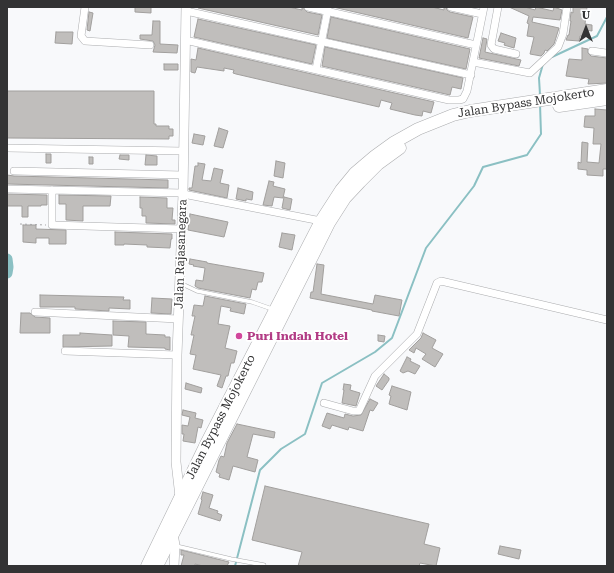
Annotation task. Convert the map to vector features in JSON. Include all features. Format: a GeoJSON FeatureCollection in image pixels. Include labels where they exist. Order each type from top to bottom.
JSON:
{"type":"FeatureCollection","features":[{"type":"Feature","properties":{"kind":"highway","name":"Jalan Bypass Mojokerto"},"geometry":{"type":"LineString","coordinates":[[556,103],[607,90]]}},
{"type":"Feature","properties":{"kind":"highway","name":"Jalan Bypass Mojokerto"},"geometry":{"type":"LineString","coordinates":[[147,566],[172,534],[180,500],[206,444],[321,221],[341,190],[355,173],[393,143],[418,129],[453,115],[470,111],[607,99]]}},
{"type":"Feature","properties":{"kind":"highway","name":"Jalan Bypass Mojokerto"},"geometry":{"type":"LineString","coordinates":[[157,566],[329,223],[345,198],[378,164],[422,135],[438,128],[472,118],[528,106]]}},
{"type":"Feature","properties":{"kind":"street"},"geometry":{"type":"LineString","coordinates":[[85,7],[81,36],[85,41],[150,45]]}},
{"type":"Feature","properties":{"kind":"street"},"geometry":{"type":"LineString","coordinates":[[308,7],[328,9],[476,45]]}},
{"type":"Feature","properties":{"kind":"street"},"geometry":{"type":"LineString","coordinates":[[185,40],[454,101],[463,99],[466,95],[483,10],[451,7]]}},
{"type":"Feature","properties":{"kind":"street"},"geometry":{"type":"LineString","coordinates":[[498,7],[491,45],[494,49],[516,54]]}},
{"type":"Feature","properties":{"kind":"street"},"geometry":{"type":"LineString","coordinates":[[473,62],[530,73],[558,47],[566,22],[567,7]]}},
{"type":"Feature","properties":{"kind":"street"},"geometry":{"type":"LineString","coordinates":[[186,9],[471,75]]}},
{"type":"Feature","properties":{"kind":"street","name":"Jalan Rajasanegara"},"geometry":{"type":"LineString","coordinates":[[184,513],[180,500],[176,462],[177,354],[183,194],[186,9]]}},
{"type":"Feature","properties":{"kind":"street"},"geometry":{"type":"LineString","coordinates":[[316,69],[328,9]]}},
{"type":"Feature","properties":{"kind":"street"},"geometry":{"type":"LineString","coordinates":[[592,51],[607,52]]}},
{"type":"Feature","properties":{"kind":"street"},"geometry":{"type":"LineString","coordinates":[[7,148],[183,151]]}},
{"type":"Feature","properties":{"kind":"street"},"geometry":{"type":"LineString","coordinates":[[14,171],[183,175]]}},
{"type":"Feature","properties":{"kind":"street"},"geometry":{"type":"LineString","coordinates":[[8,189],[183,194],[321,221]]}},
{"type":"Feature","properties":{"kind":"street"},"geometry":{"type":"LineString","coordinates":[[52,190],[52,225],[182,229]]}},
{"type":"Feature","properties":{"kind":"street"},"geometry":{"type":"LineString","coordinates":[[324,403],[353,411],[359,411],[375,376],[417,334],[437,284],[441,281],[607,320]]}},
{"type":"Feature","properties":{"kind":"street"},"geometry":{"type":"LineString","coordinates":[[35,312],[178,319]]}},
{"type":"Feature","properties":{"kind":"street"},"geometry":{"type":"LineString","coordinates":[[65,351],[177,354]]}},
{"type":"Feature","properties":{"kind":"street"},"geometry":{"type":"LineString","coordinates":[[172,534],[174,566]]}},
{"type":"Feature","properties":{"kind":"lane"},"geometry":{"type":"LineString","coordinates":[[179,283],[197,291],[246,300],[275,310]]}},
{"type":"Feature","properties":{"kind":"lane"},"geometry":{"type":"LineString","coordinates":[[172,534],[231,559],[264,565]]}},
{"type":"Feature","properties":{"kind":"path"},"geometry":{"type":"LineString","coordinates":[[20,224],[52,225]]}},
{"type":"Feature","properties":{"kind":"building"},"geometry":{"type":"Polygon","coordinates":[[[135,7],[151,7],[151,13],[135,12],[135,7]]]}},
{"type":"Feature","properties":{"kind":"building"},"geometry":{"type":"Polygon","coordinates":[[[198,7],[289,7],[302,10],[303,7],[307,12],[322,15],[318,35],[198,7]]]}},
{"type":"Feature","properties":{"kind":"building"},"geometry":{"type":"Polygon","coordinates":[[[333,7],[432,7],[444,10],[444,7],[446,7],[450,12],[473,17],[468,38],[333,7]]]}},
{"type":"Feature","properties":{"kind":"building"},"geometry":{"type":"Polygon","coordinates":[[[509,7],[525,7],[535,10],[536,7],[553,11],[554,7],[562,10],[560,20],[533,17],[532,22],[559,28],[554,44],[547,51],[545,50],[541,56],[530,54],[534,37],[527,36],[529,24],[527,23],[529,16],[509,7]]]}},
{"type":"Feature","properties":{"kind":"building"},"geometry":{"type":"Polygon","coordinates":[[[573,7],[587,7],[585,24],[592,25],[592,31],[585,30],[584,36],[580,36],[579,41],[566,40],[569,35],[571,12],[573,13],[573,7]]]}},
{"type":"Feature","properties":{"kind":"building"},"geometry":{"type":"Polygon","coordinates":[[[89,12],[93,13],[90,31],[87,30],[89,12]]]}},
{"type":"Feature","properties":{"kind":"building"},"geometry":{"type":"Polygon","coordinates":[[[331,17],[470,49],[466,69],[327,38],[331,17]]]}},
{"type":"Feature","properties":{"kind":"building"},"geometry":{"type":"Polygon","coordinates":[[[198,19],[316,45],[312,64],[194,37],[198,19]]]}},
{"type":"Feature","properties":{"kind":"building"},"geometry":{"type":"Polygon","coordinates":[[[153,21],[160,21],[160,44],[178,45],[177,53],[153,52],[155,45],[153,41],[140,39],[140,35],[152,35],[153,21]]]}},
{"type":"Feature","properties":{"kind":"building"},"geometry":{"type":"Polygon","coordinates":[[[56,32],[73,32],[72,44],[55,43],[56,32]]]}},
{"type":"Feature","properties":{"kind":"building"},"geometry":{"type":"Polygon","coordinates":[[[501,33],[516,38],[514,48],[504,45],[505,43],[498,41],[501,33]]]}},
{"type":"Feature","properties":{"kind":"building"},"geometry":{"type":"Polygon","coordinates":[[[483,38],[487,39],[485,52],[521,60],[519,66],[479,58],[483,38]]]}},
{"type":"Feature","properties":{"kind":"building"},"geometry":{"type":"Polygon","coordinates":[[[325,47],[463,78],[461,89],[452,87],[450,95],[322,66],[325,47]]]}},
{"type":"Feature","properties":{"kind":"building"},"geometry":{"type":"Polygon","coordinates":[[[198,48],[434,102],[431,113],[423,111],[422,116],[390,109],[392,103],[381,100],[379,107],[236,74],[233,73],[234,70],[224,68],[224,71],[197,67],[195,73],[191,72],[191,59],[196,60],[198,48]]]}},
{"type":"Feature","properties":{"kind":"building"},"geometry":{"type":"Polygon","coordinates":[[[582,48],[588,49],[588,53],[591,56],[607,58],[607,83],[588,84],[589,79],[566,76],[569,59],[582,60],[582,48]]]}},
{"type":"Feature","properties":{"kind":"building"},"geometry":{"type":"Polygon","coordinates":[[[164,64],[178,64],[178,70],[164,70],[164,64]]]}},
{"type":"Feature","properties":{"kind":"building"},"geometry":{"type":"Polygon","coordinates":[[[7,91],[154,91],[154,124],[156,124],[156,126],[169,126],[169,129],[173,129],[173,136],[169,136],[169,139],[7,138],[7,91]]]}},
{"type":"Feature","properties":{"kind":"building"},"geometry":{"type":"Polygon","coordinates":[[[595,109],[607,110],[607,169],[603,169],[603,176],[587,175],[587,170],[578,169],[578,162],[581,163],[582,142],[588,143],[587,162],[599,163],[601,144],[593,144],[594,128],[584,127],[585,116],[595,116],[595,109]]]}},
{"type":"Feature","properties":{"kind":"building"},"geometry":{"type":"Polygon","coordinates":[[[219,128],[228,131],[223,148],[214,146],[219,128]]]}},
{"type":"Feature","properties":{"kind":"building"},"geometry":{"type":"Polygon","coordinates":[[[194,134],[205,136],[203,145],[192,143],[194,134]]]}},
{"type":"Feature","properties":{"kind":"building"},"geometry":{"type":"Polygon","coordinates":[[[46,154],[51,154],[51,163],[46,163],[46,154]]]}},
{"type":"Feature","properties":{"kind":"building"},"geometry":{"type":"Polygon","coordinates":[[[120,155],[129,155],[129,160],[119,159],[120,155]]]}},
{"type":"Feature","properties":{"kind":"building"},"geometry":{"type":"Polygon","coordinates":[[[146,155],[157,156],[157,165],[145,165],[146,155]]]}},
{"type":"Feature","properties":{"kind":"building"},"geometry":{"type":"Polygon","coordinates":[[[89,157],[93,157],[93,164],[89,164],[89,157]]]}},
{"type":"Feature","properties":{"kind":"building"},"geometry":{"type":"Polygon","coordinates":[[[276,161],[285,163],[283,178],[274,176],[276,161]]]}},
{"type":"Feature","properties":{"kind":"building"},"geometry":{"type":"Polygon","coordinates":[[[198,163],[205,164],[202,180],[211,181],[214,168],[223,170],[220,183],[229,185],[227,198],[189,190],[189,188],[192,188],[195,166],[198,166],[198,163]]]}},
{"type":"Feature","properties":{"kind":"building"},"geometry":{"type":"Polygon","coordinates":[[[7,175],[168,180],[168,188],[7,184],[7,175]]]}},
{"type":"Feature","properties":{"kind":"building"},"geometry":{"type":"Polygon","coordinates":[[[269,181],[274,182],[273,186],[285,189],[283,198],[274,197],[272,206],[263,205],[269,181]]]}},
{"type":"Feature","properties":{"kind":"building"},"geometry":{"type":"Polygon","coordinates":[[[238,188],[253,192],[252,200],[246,199],[246,201],[236,199],[238,188]]]}},
{"type":"Feature","properties":{"kind":"building"},"geometry":{"type":"Polygon","coordinates":[[[7,194],[47,195],[47,205],[28,206],[28,217],[22,217],[22,206],[7,206],[7,194]]]}},
{"type":"Feature","properties":{"kind":"building"},"geometry":{"type":"Polygon","coordinates":[[[59,195],[111,196],[110,206],[83,206],[83,221],[66,220],[66,204],[59,204],[59,195]]]}},
{"type":"Feature","properties":{"kind":"building"},"geometry":{"type":"Polygon","coordinates":[[[140,197],[167,198],[167,208],[173,208],[172,220],[175,220],[175,224],[146,223],[146,216],[142,216],[142,208],[140,208],[140,197]]]}},
{"type":"Feature","properties":{"kind":"building"},"geometry":{"type":"Polygon","coordinates":[[[284,197],[292,199],[290,210],[282,208],[284,197]]]}},
{"type":"Feature","properties":{"kind":"building"},"geometry":{"type":"Polygon","coordinates":[[[190,214],[228,222],[224,237],[188,230],[190,214]]]}},
{"type":"Feature","properties":{"kind":"building"},"geometry":{"type":"Polygon","coordinates":[[[23,225],[36,225],[36,229],[66,230],[66,244],[49,244],[49,238],[36,238],[36,243],[23,242],[23,225]]]}},
{"type":"Feature","properties":{"kind":"building"},"geometry":{"type":"Polygon","coordinates":[[[115,232],[172,234],[172,239],[170,248],[147,247],[147,245],[115,245],[115,232]]]}},
{"type":"Feature","properties":{"kind":"building"},"geometry":{"type":"Polygon","coordinates":[[[282,233],[295,235],[292,250],[279,247],[282,233]]]}},
{"type":"Feature","properties":{"kind":"building"},"geometry":{"type":"Polygon","coordinates":[[[190,259],[264,273],[262,282],[258,282],[256,290],[252,289],[250,298],[198,288],[195,286],[196,280],[203,281],[205,268],[189,264],[190,259]]]}},
{"type":"Feature","properties":{"kind":"building"},"geometry":{"type":"Polygon","coordinates":[[[317,264],[324,265],[321,294],[373,304],[375,295],[402,300],[399,316],[310,298],[311,292],[313,292],[317,264]]]}},
{"type":"Feature","properties":{"kind":"building"},"geometry":{"type":"Polygon","coordinates":[[[40,295],[124,297],[123,300],[130,300],[130,309],[109,308],[109,311],[75,309],[75,307],[40,307],[40,295]]]}},
{"type":"Feature","properties":{"kind":"building"},"geometry":{"type":"Polygon","coordinates":[[[205,296],[246,304],[244,314],[230,311],[231,308],[221,306],[218,324],[230,326],[225,348],[237,351],[234,363],[231,363],[228,376],[226,376],[222,388],[217,386],[221,375],[193,369],[196,355],[190,354],[194,335],[191,335],[195,316],[192,316],[194,305],[203,306],[205,296]]]}},
{"type":"Feature","properties":{"kind":"building"},"geometry":{"type":"Polygon","coordinates":[[[152,298],[172,299],[171,314],[151,313],[152,298]]]}},
{"type":"Feature","properties":{"kind":"building"},"geometry":{"type":"Polygon","coordinates":[[[21,313],[30,313],[35,317],[50,318],[50,333],[20,333],[21,313]]]}},
{"type":"Feature","properties":{"kind":"building"},"geometry":{"type":"Polygon","coordinates":[[[113,321],[146,322],[146,334],[165,335],[165,337],[170,337],[170,350],[165,348],[128,347],[129,336],[113,335],[113,321]]]}},
{"type":"Feature","properties":{"kind":"building"},"geometry":{"type":"Polygon","coordinates":[[[80,333],[112,335],[112,346],[63,347],[63,335],[80,335],[80,333]]]}},
{"type":"Feature","properties":{"kind":"building"},"geometry":{"type":"Polygon","coordinates":[[[423,333],[436,340],[432,348],[443,354],[435,367],[422,359],[426,354],[416,348],[414,353],[409,350],[421,338],[423,333]]]}},
{"type":"Feature","properties":{"kind":"building"},"geometry":{"type":"Polygon","coordinates":[[[378,335],[385,336],[384,342],[378,341],[378,335]]]}},
{"type":"Feature","properties":{"kind":"building"},"geometry":{"type":"Polygon","coordinates":[[[407,357],[411,359],[410,361],[420,366],[415,374],[408,371],[403,373],[400,371],[407,357]]]}},
{"type":"Feature","properties":{"kind":"building"},"geometry":{"type":"Polygon","coordinates":[[[384,374],[389,378],[389,380],[382,390],[376,386],[384,374]]]}},
{"type":"Feature","properties":{"kind":"building"},"geometry":{"type":"Polygon","coordinates":[[[186,383],[202,388],[201,393],[185,389],[186,383]]]}},
{"type":"Feature","properties":{"kind":"building"},"geometry":{"type":"Polygon","coordinates":[[[344,384],[351,385],[350,390],[360,393],[356,406],[342,403],[344,384]]]}},
{"type":"Feature","properties":{"kind":"building"},"geometry":{"type":"Polygon","coordinates":[[[392,386],[411,392],[407,410],[389,404],[391,396],[389,395],[392,386]]]}},
{"type":"Feature","properties":{"kind":"building"},"geometry":{"type":"Polygon","coordinates":[[[370,399],[378,403],[373,411],[370,410],[363,431],[349,427],[348,430],[332,425],[330,429],[322,426],[327,413],[344,418],[345,414],[353,416],[361,415],[370,399]]]}},
{"type":"Feature","properties":{"kind":"building"},"geometry":{"type":"Polygon","coordinates":[[[183,410],[196,413],[195,418],[203,420],[201,428],[198,427],[195,443],[183,441],[184,434],[182,434],[182,425],[188,426],[190,417],[182,415],[183,410]]]}},
{"type":"Feature","properties":{"kind":"building"},"geometry":{"type":"Polygon","coordinates":[[[237,424],[275,432],[274,438],[253,434],[247,457],[258,460],[255,472],[233,466],[229,480],[219,477],[220,474],[216,472],[219,460],[221,456],[224,457],[227,443],[237,424]]]}},
{"type":"Feature","properties":{"kind":"building"},"geometry":{"type":"Polygon","coordinates":[[[265,486],[429,524],[424,544],[440,548],[436,566],[420,563],[419,566],[298,566],[302,552],[252,540],[265,486]]]}},
{"type":"Feature","properties":{"kind":"building"},"geometry":{"type":"Polygon","coordinates":[[[203,492],[213,495],[209,508],[218,511],[217,513],[222,515],[220,521],[198,514],[203,492]]]}},
{"type":"Feature","properties":{"kind":"building"},"geometry":{"type":"Polygon","coordinates":[[[500,546],[521,550],[519,559],[498,554],[500,546]]]}},
{"type":"Feature","properties":{"kind":"building"},"geometry":{"type":"Polygon","coordinates":[[[181,550],[229,562],[227,566],[203,566],[195,564],[195,566],[181,566],[184,555],[181,555],[181,550]]]}},
{"type":"Feature","properties":{"kind":"waterway"},"geometry":{"type":"LineString","coordinates":[[552,57],[597,36],[607,17]]}},
{"type":"Feature","properties":{"kind":"waterway"},"geometry":{"type":"LineString","coordinates":[[540,95],[539,78],[543,64]]}},
{"type":"Feature","properties":{"kind":"waterway"},"geometry":{"type":"LineString","coordinates":[[235,566],[260,470],[281,449],[305,434],[322,383],[375,352],[392,338],[426,248],[474,186],[483,167],[527,155],[541,134],[540,104]]}},
{"type":"Feature","properties":{"kind":"waterway"},"geometry":{"type":"LineString","coordinates":[[7,259],[7,273]]}},
{"type":"Feature","properties":{"kind":"place","name":"Puri Indah Hotel"},"geometry":{"type":"Point","coordinates":[239,336]}}]}
